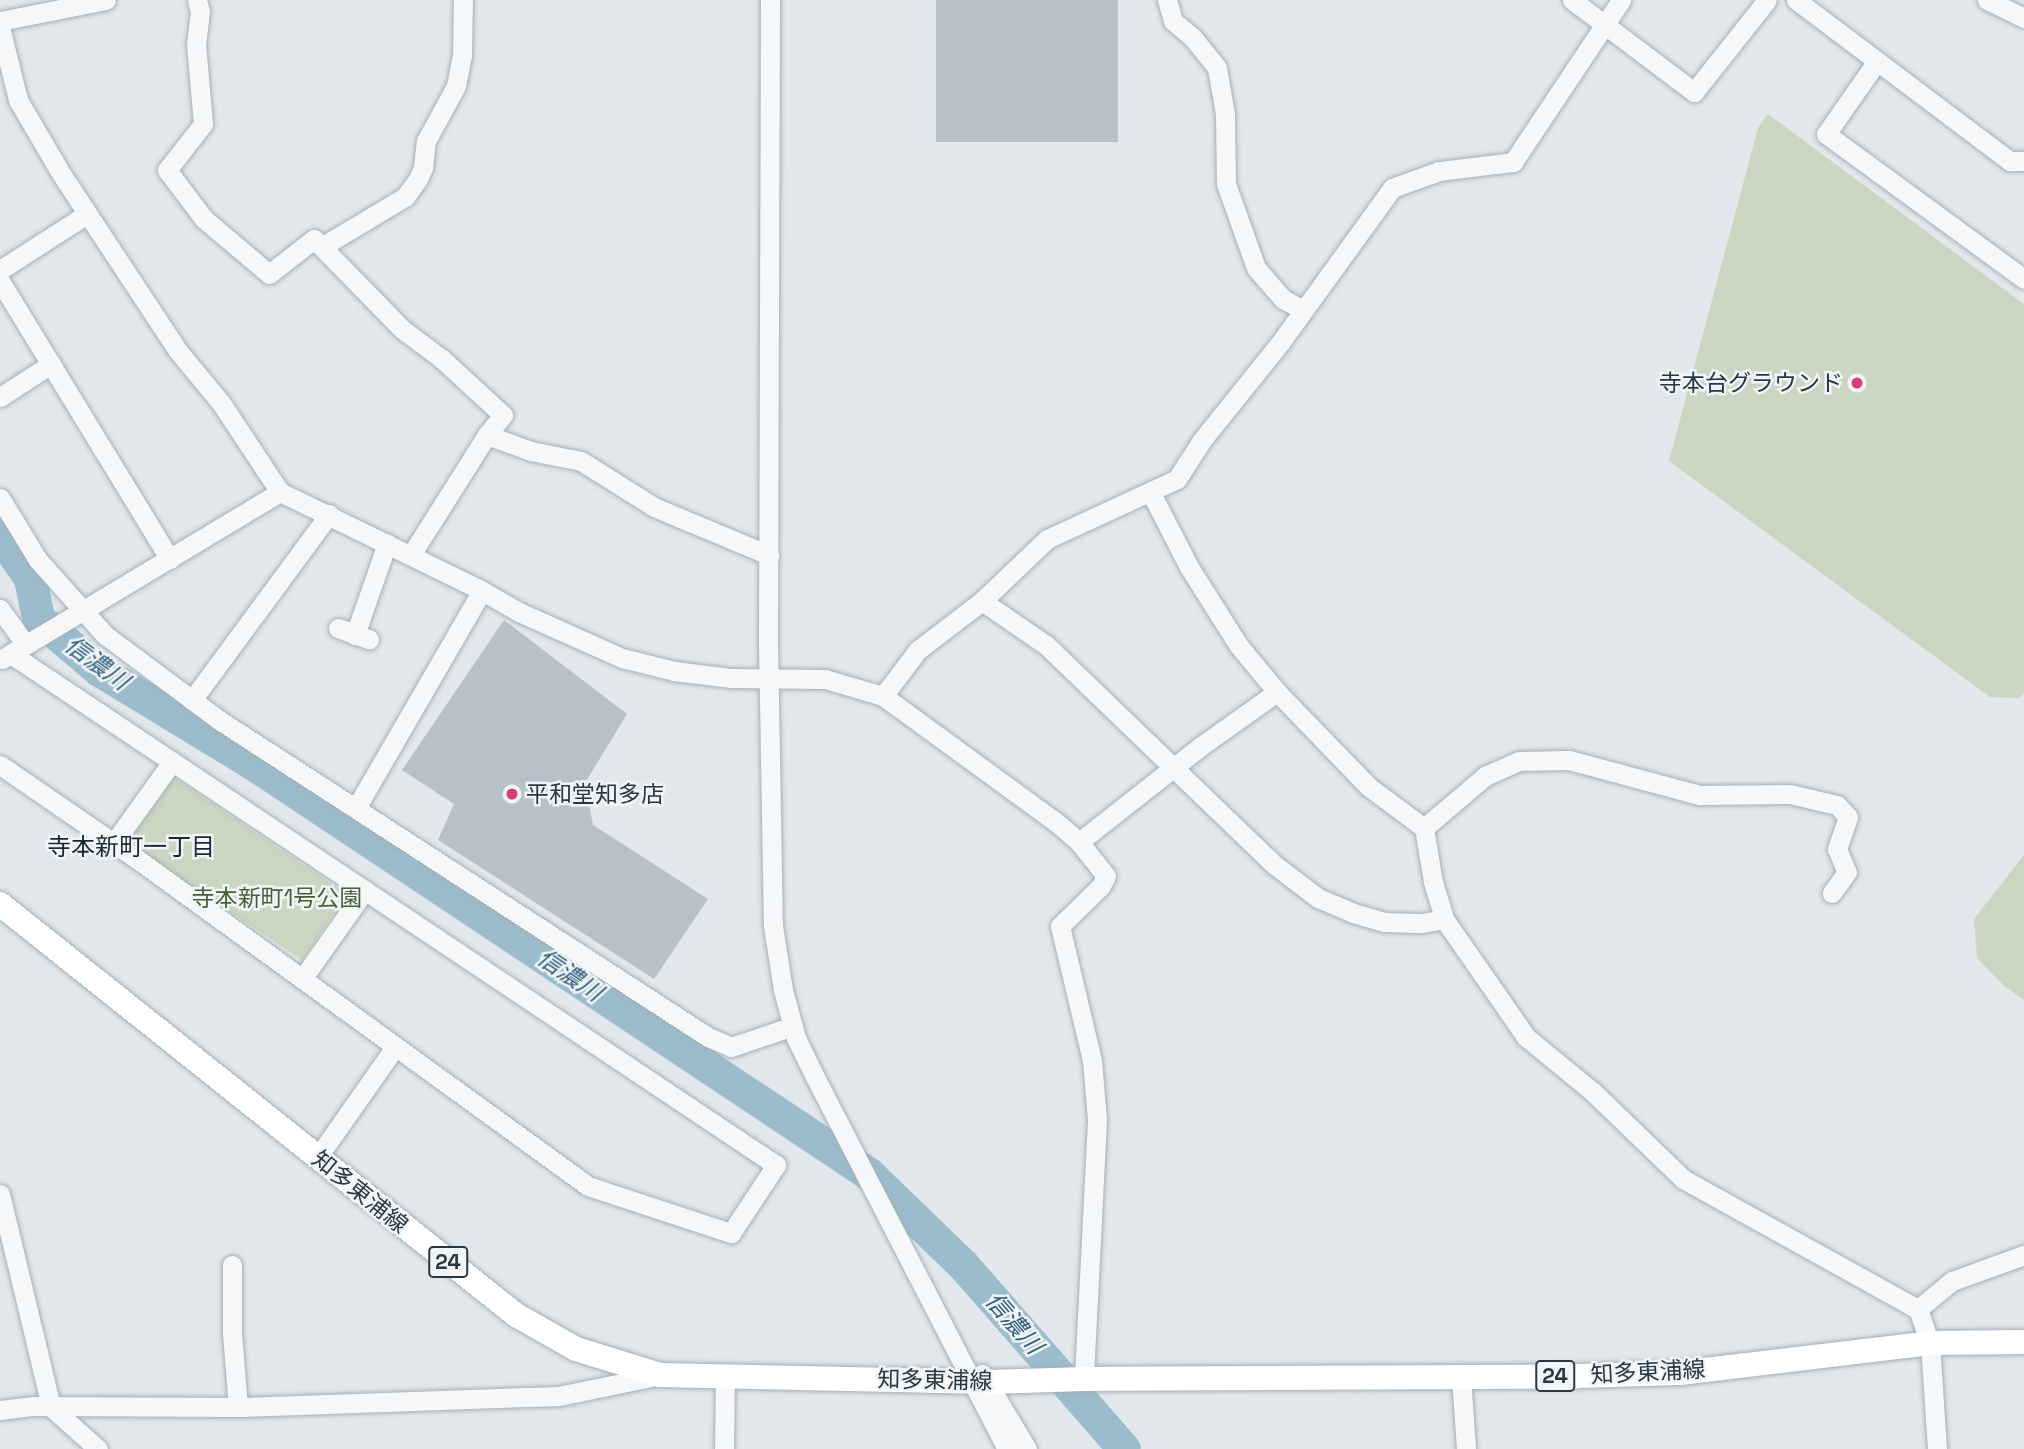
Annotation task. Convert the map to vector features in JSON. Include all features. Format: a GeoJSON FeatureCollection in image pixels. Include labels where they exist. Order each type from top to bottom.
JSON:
{"type":"FeatureCollection","features":[{"type":"Feature","properties":{"kind":"main road","name":"知多東浦線"},"geometry":{"type":"LineString","coordinates":[[0,904],[479,1287],[534,1327],[576,1349],[660,1375],[725,1379],[980,1382],[1084,1378],[1461,1377],[1680,1373],[1930,1343],[2024,1342]]}},
{"type":"Feature","properties":{"kind":"street"},"geometry":{"type":"LineString","coordinates":[[0,21],[106,0]]}},
{"type":"Feature","properties":{"kind":"street"},"geometry":{"type":"LineString","coordinates":[[197,0],[200,12],[196,44],[203,124],[167,170],[204,219],[269,274],[314,239],[402,329],[442,359],[503,415],[487,435],[411,555]]}},
{"type":"Feature","properties":{"kind":"street"},"geometry":{"type":"LineString","coordinates":[[323,246],[405,197],[418,180],[423,168],[426,141],[456,86],[462,55],[463,0]]}},
{"type":"Feature","properties":{"kind":"street"},"geometry":{"type":"LineString","coordinates":[[770,0],[769,555],[773,926],[783,990],[793,1026],[906,1257],[953,1341],[1027,1449]]}},
{"type":"Feature","properties":{"kind":"street"},"geometry":{"type":"LineString","coordinates":[[1167,0],[1172,21],[1193,38],[1217,68],[1225,114],[1226,184],[1256,268],[1283,299],[1303,310]]}},
{"type":"Feature","properties":{"kind":"street"},"geometry":{"type":"LineString","coordinates":[[1572,0],[1694,92],[1767,0]]}},
{"type":"Feature","properties":{"kind":"street"},"geometry":{"type":"LineString","coordinates":[[883,696],[918,650],[982,601],[1047,539],[1152,493],[1177,479],[1202,440],[1303,310],[1392,188],[1439,172],[1513,162],[1603,23],[1621,0]]}},
{"type":"Feature","properties":{"kind":"street"},"geometry":{"type":"LineString","coordinates":[[1796,0],[2010,161],[2024,161]]}},
{"type":"Feature","properties":{"kind":"street"},"geometry":{"type":"LineString","coordinates":[[1987,0],[2024,18]]}},
{"type":"Feature","properties":{"kind":"street"},"geometry":{"type":"LineString","coordinates":[[0,27],[18,100],[87,214],[178,351],[221,403],[280,492],[329,514],[541,622],[622,658],[674,671],[730,678],[825,679],[883,696],[941,736],[1079,842],[1105,876],[1101,886],[1060,926],[1092,1060],[1097,1120],[1084,1378]]}},
{"type":"Feature","properties":{"kind":"street"},"geometry":{"type":"LineString","coordinates":[[1877,61],[1826,134],[2024,279]]}},
{"type":"Feature","properties":{"kind":"street"},"geometry":{"type":"LineString","coordinates":[[0,270],[87,214]]}},
{"type":"Feature","properties":{"kind":"street"},"geometry":{"type":"LineString","coordinates":[[0,281],[170,559]]}},
{"type":"Feature","properties":{"kind":"street"},"geometry":{"type":"LineString","coordinates":[[0,397],[51,364]]}},
{"type":"Feature","properties":{"kind":"street"},"geometry":{"type":"LineString","coordinates":[[487,435],[531,452],[581,461],[654,507],[769,555]]}},
{"type":"Feature","properties":{"kind":"street"},"geometry":{"type":"LineString","coordinates":[[16,651],[280,492]]}},
{"type":"Feature","properties":{"kind":"street"},"geometry":{"type":"LineString","coordinates":[[1152,493],[1189,567],[1232,635],[1277,692],[1369,787],[1424,828],[1433,882],[1444,919],[1526,1037],[1593,1092],[1683,1179],[1918,1309],[1930,1343],[1937,1449]]}},
{"type":"Feature","properties":{"kind":"street"},"geometry":{"type":"LineString","coordinates":[[0,498],[38,560],[105,635],[192,700],[723,1044],[731,1047],[793,1026]]}},
{"type":"Feature","properties":{"kind":"street"},"geometry":{"type":"LineString","coordinates":[[192,700],[329,514]]}},
{"type":"Feature","properties":{"kind":"street"},"geometry":{"type":"LineString","coordinates":[[354,634],[387,543]]}},
{"type":"Feature","properties":{"kind":"street"},"geometry":{"type":"LineString","coordinates":[[356,808],[482,591]]}},
{"type":"Feature","properties":{"kind":"street"},"geometry":{"type":"LineString","coordinates":[[982,601],[1046,645],[1276,866],[1318,898],[1353,913],[1385,922],[1422,923],[1444,919]]}},
{"type":"Feature","properties":{"kind":"street"},"geometry":{"type":"LineString","coordinates":[[0,609],[16,651],[173,762],[776,1165],[731,1233],[588,1186],[0,765]]}},
{"type":"Feature","properties":{"kind":"street"},"geometry":{"type":"LineString","coordinates":[[1079,842],[1174,767],[1277,692]]}},
{"type":"Feature","properties":{"kind":"street"},"geometry":{"type":"LineString","coordinates":[[1424,828],[1485,776],[1519,761],[1569,760],[1700,795],[1790,794],[1837,805],[1848,817],[1837,849],[1846,872],[1832,893]]}},
{"type":"Feature","properties":{"kind":"street"},"geometry":{"type":"LineString","coordinates":[[113,844],[173,762]]}},
{"type":"Feature","properties":{"kind":"street"},"geometry":{"type":"LineString","coordinates":[[302,979],[365,890]]}},
{"type":"Feature","properties":{"kind":"street"},"geometry":{"type":"LineString","coordinates":[[317,1158],[395,1047]]}},
{"type":"Feature","properties":{"kind":"street"},"geometry":{"type":"LineString","coordinates":[[0,1194],[7,1250],[51,1407],[98,1449]]}},
{"type":"Feature","properties":{"kind":"street"},"geometry":{"type":"LineString","coordinates":[[1918,1309],[1952,1281],[2024,1255]]}},
{"type":"Feature","properties":{"kind":"street"},"geometry":{"type":"LineString","coordinates":[[232,1265],[232,1333],[238,1407]]}},
{"type":"Feature","properties":{"kind":"street"},"geometry":{"type":"LineString","coordinates":[[0,1410],[51,1407],[238,1407],[559,1396],[660,1375]]}},
{"type":"Feature","properties":{"kind":"street"},"geometry":{"type":"LineString","coordinates":[[1461,1377],[1466,1449]]}},
{"type":"Feature","properties":{"kind":"street"},"geometry":{"type":"LineString","coordinates":[[724,1449],[725,1379]]}},
{"type":"Feature","properties":{"kind":"street"},"geometry":{"type":"LineString","coordinates":[[980,1382],[1007,1449]]}},
{"type":"Feature","properties":{"kind":"green space","name":"寺本台グラウンド"},"geometry":{"type":"Polygon","coordinates":[[[1768,114],[2024,304],[2024,692],[2020,698],[1990,697],[1669,461],[1758,128],[1768,114]]]}},
{"type":"Feature","properties":{"kind":"green space","name":"寺本新町1号公園"},"geometry":{"type":"Polygon","coordinates":[[[172,776],[347,894],[302,960],[127,842],[172,776]]]}},
{"type":"Feature","properties":{"kind":"green space"},"geometry":{"type":"Polygon","coordinates":[[[2024,855],[2024,1000],[2003,985],[1977,958],[1974,919],[2024,855]]]}},
{"type":"Feature","properties":{"kind":"building"},"geometry":{"type":"Polygon","coordinates":[[[936,0],[1118,0],[1118,142],[936,142],[936,0]]]}},
{"type":"Feature","properties":{"kind":"building","name":"平和堂知多店"},"geometry":{"type":"Polygon","coordinates":[[[504,620],[627,714],[585,783],[593,825],[708,899],[654,979],[438,840],[454,804],[402,770],[504,620]]]}},
{"type":"Feature","properties":{"kind":"waterway","name":"信濃川"},"geometry":{"type":"LineString","coordinates":[[0,535],[30,578],[38,618],[99,670],[252,763],[869,1174],[963,1265],[1124,1449]]}},
{"type":"Feature","properties":{"kind":"place","name":"寺本台グラウンド"},"geometry":{"type":"Point","coordinates":[1857,383]}},
{"type":"Feature","properties":{"kind":"place","name":"平和堂知多店"},"geometry":{"type":"Point","coordinates":[512,794]}},
{"type":"Feature","properties":{"kind":"district","name":"寺本新町一丁目"},"geometry":{"type":"Point","coordinates":[131,847]}}]}
